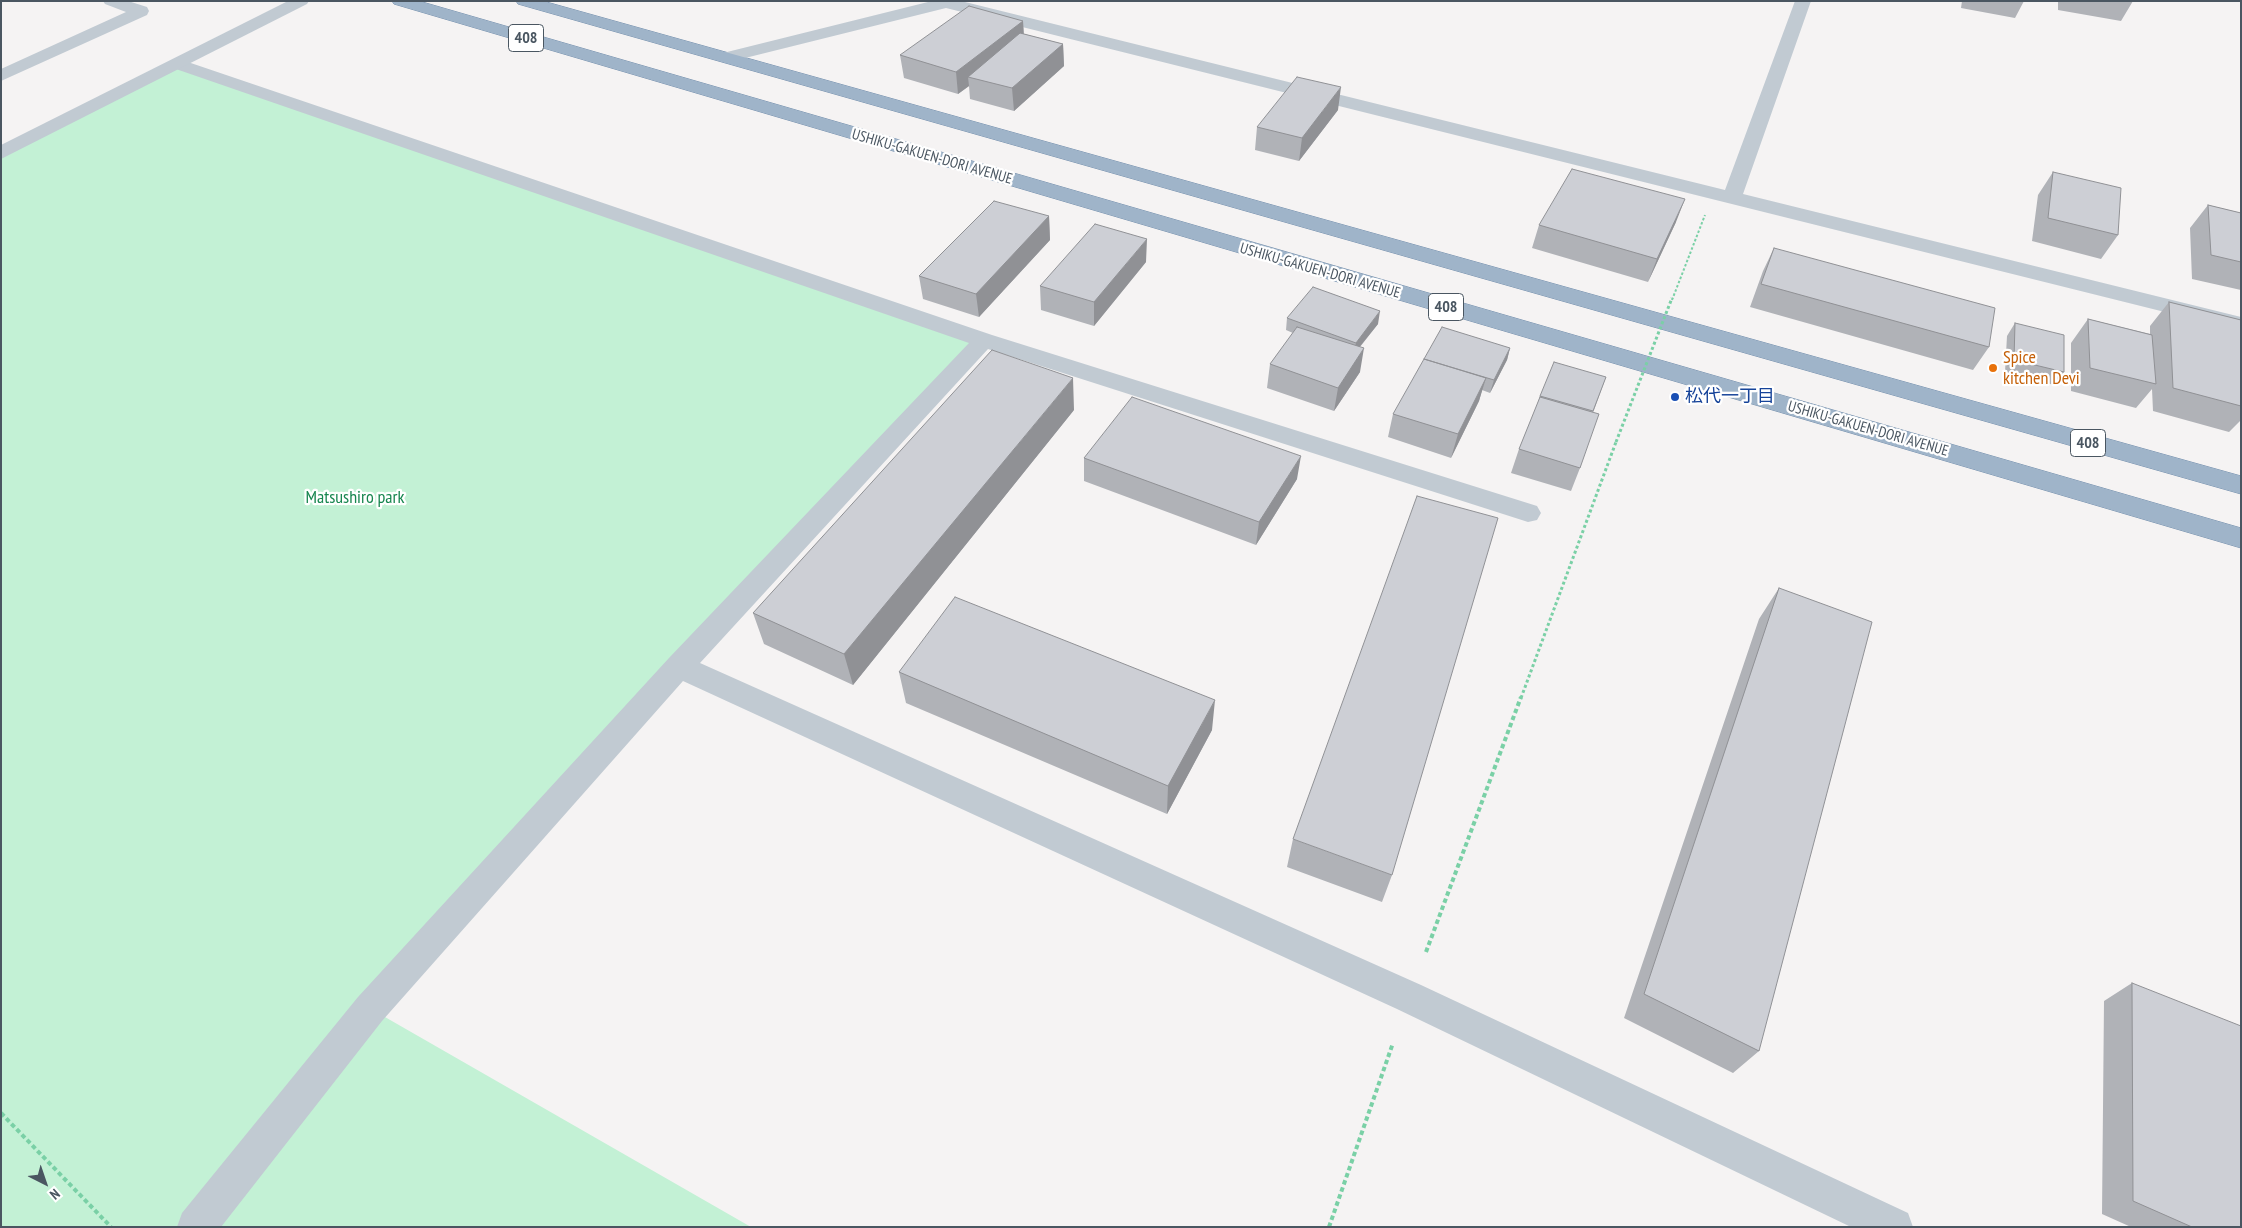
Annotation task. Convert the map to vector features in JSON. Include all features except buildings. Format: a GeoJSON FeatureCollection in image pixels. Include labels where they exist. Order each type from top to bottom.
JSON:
{"type":"FeatureCollection","features":[{"type":"Feature","properties":{"kind":"highway","name":"USHIKU-GAKUEN-DORI AVENUE"},"geometry":{"type":"LineString","coordinates":[[400,1],[2241,538]]}},
{"type":"Feature","properties":{"kind":"highway","name":"408"},"geometry":{"type":"LineString","coordinates":[[524,1],[729,57],[2241,485]]}},
{"type":"Feature","properties":{"kind":"street"},"geometry":{"type":"LineString","coordinates":[[1,76],[141,11],[111,1]]}},
{"type":"Feature","properties":{"kind":"street"},"geometry":{"type":"LineString","coordinates":[[1,153],[301,1]]}},
{"type":"Feature","properties":{"kind":"street"},"geometry":{"type":"LineString","coordinates":[[1732,198],[1803,1]]}},
{"type":"Feature","properties":{"kind":"street"},"geometry":{"type":"LineString","coordinates":[[729,57],[950,2],[2241,324]]}},
{"type":"Feature","properties":{"kind":"street"},"geometry":{"type":"LineString","coordinates":[[179,64],[984,340],[1528,513]]}},
{"type":"Feature","properties":{"kind":"street"},"geometry":{"type":"LineString","coordinates":[[196,1227],[370,1009],[680,666],[984,340]]}},
{"type":"Feature","properties":{"kind":"street"},"geometry":{"type":"LineString","coordinates":[[680,666],[1409,997],[1894,1227]]}},
{"type":"Feature","properties":{"kind":"path"},"geometry":{"type":"LineString","coordinates":[[1329,1227],[1409,997],[1616,442],[1704,215]]}},
{"type":"Feature","properties":{"kind":"path"},"geometry":{"type":"LineString","coordinates":[[1,1113],[111,1227]]}},
{"type":"Feature","properties":{"kind":"green space","name":"Matsushiro park"},"geometry":{"type":"Polygon","coordinates":[[[179,64],[984,340],[371,1009],[751,1227],[1,1227],[1,153],[179,64]]]}},
{"type":"Feature","properties":{"kind":"place","name":"Spice kitchen Devi"},"geometry":{"type":"Point","coordinates":[1993,368]}},
{"type":"Feature","properties":{"kind":"place","name":"松代一丁目"},"geometry":{"type":"Point","coordinates":[1675,397]}}]}
